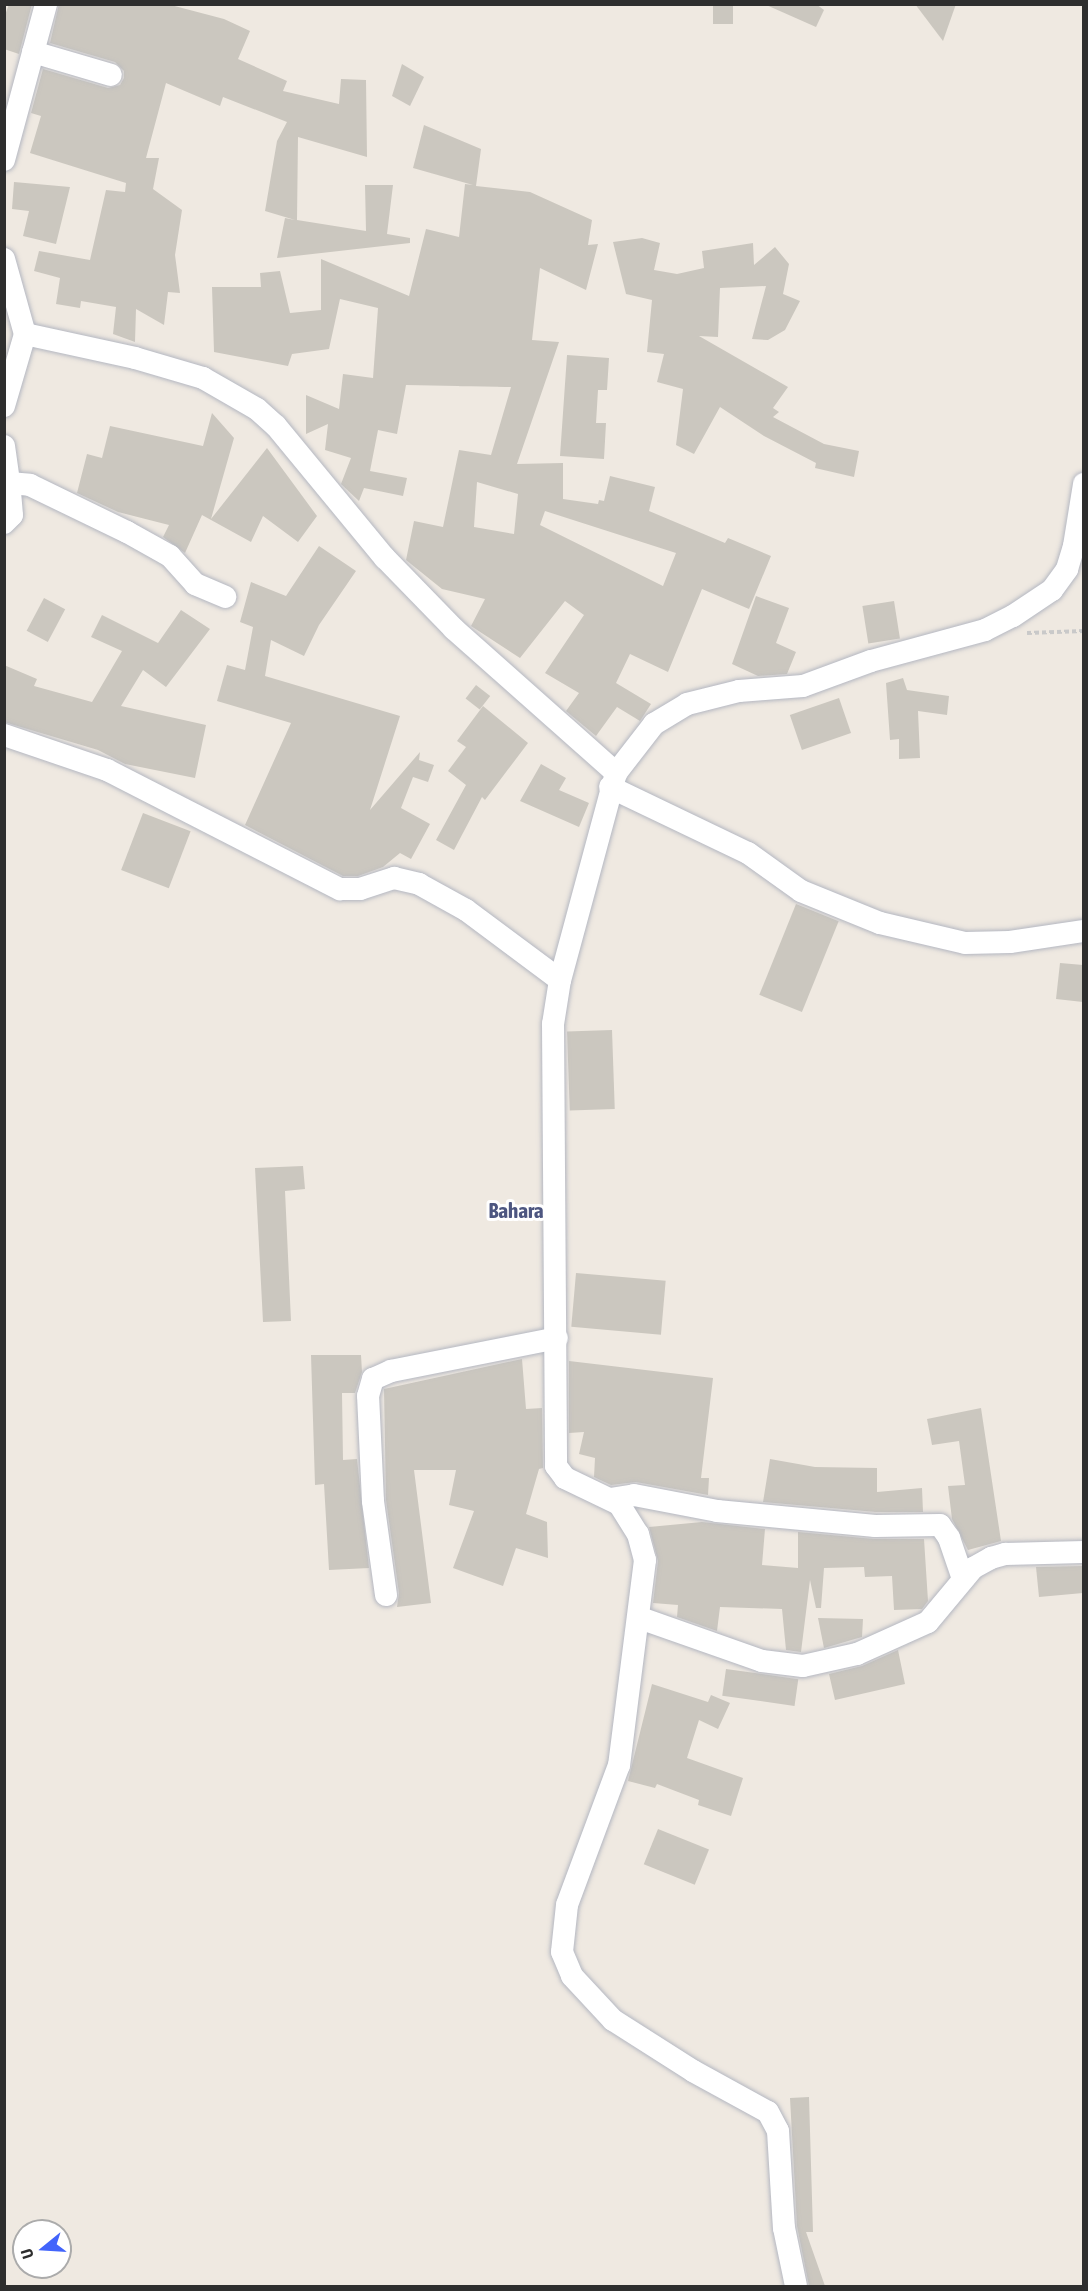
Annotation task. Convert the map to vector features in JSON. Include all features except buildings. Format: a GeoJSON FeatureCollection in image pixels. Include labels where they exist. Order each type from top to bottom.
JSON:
{"type":"FeatureCollection","features":[{"type":"Feature","properties":{"kind":"street"},"geometry":{"type":"LineString","coordinates":[[4,160],[46,4]]}},
{"type":"Feature","properties":{"kind":"street"},"geometry":{"type":"LineString","coordinates":[[33,52],[111,75]]}},
{"type":"Feature","properties":{"kind":"street"},"geometry":{"type":"LineString","coordinates":[[4,259],[25,334],[4,406]]}},
{"type":"Feature","properties":{"kind":"street"},"geometry":{"type":"LineString","coordinates":[[25,334],[158,364],[203,378],[248,402],[276,426],[371,542],[454,629],[613,780],[747,853],[793,887],[880,923],[965,943],[1010,942],[1083,931]]}},
{"type":"Feature","properties":{"kind":"street"},"geometry":{"type":"LineString","coordinates":[[4,446],[12,515],[4,524]]}},
{"type":"Feature","properties":{"kind":"street"},"geometry":{"type":"LineString","coordinates":[[9,483],[30,485],[127,531],[170,556],[195,584],[225,597]]}},
{"type":"Feature","properties":{"kind":"street"},"geometry":{"type":"LineString","coordinates":[[796,2286],[784,2228],[778,2132],[768,2112],[693,2071],[614,2020],[572,1976],[562,1952],[567,1905],[619,1766],[640,1618],[645,1560],[629,1518],[619,1504],[565,1478],[556,1466],[557,1338],[552,1034],[560,980],[576,931],[613,780],[654,724],[687,704],[739,691],[803,686],[871,661],[985,630],[1013,616],[1052,590],[1067,569],[1074,546],[1083,484]]}},
{"type":"Feature","properties":{"kind":"street"},"geometry":{"type":"LineString","coordinates":[[4,735],[107,770],[340,889],[360,889],[394,878],[419,884],[466,910],[560,980]]}},
{"type":"Feature","properties":{"kind":"street"},"geometry":{"type":"LineString","coordinates":[[386,1595],[374,1501],[368,1396],[373,1379],[391,1371],[557,1338]]}},
{"type":"Feature","properties":{"kind":"street"},"geometry":{"type":"LineString","coordinates":[[610,1499],[634,1495],[717,1511],[875,1526],[940,1525],[949,1538],[963,1579]]}},
{"type":"Feature","properties":{"kind":"street"},"geometry":{"type":"LineString","coordinates":[[640,1618],[762,1661],[803,1666],[857,1654],[928,1622],[941,1611],[973,1568],[1005,1554],[1083,1552]]}},
{"type":"Feature","properties":{"kind":"path"},"geometry":{"type":"LineString","coordinates":[[1023,634],[1083,630]]}},
{"type":"Feature","properties":{"kind":"district","name":"Bahara"},"geometry":{"type":"Point","coordinates":[516,1210]}}]}
